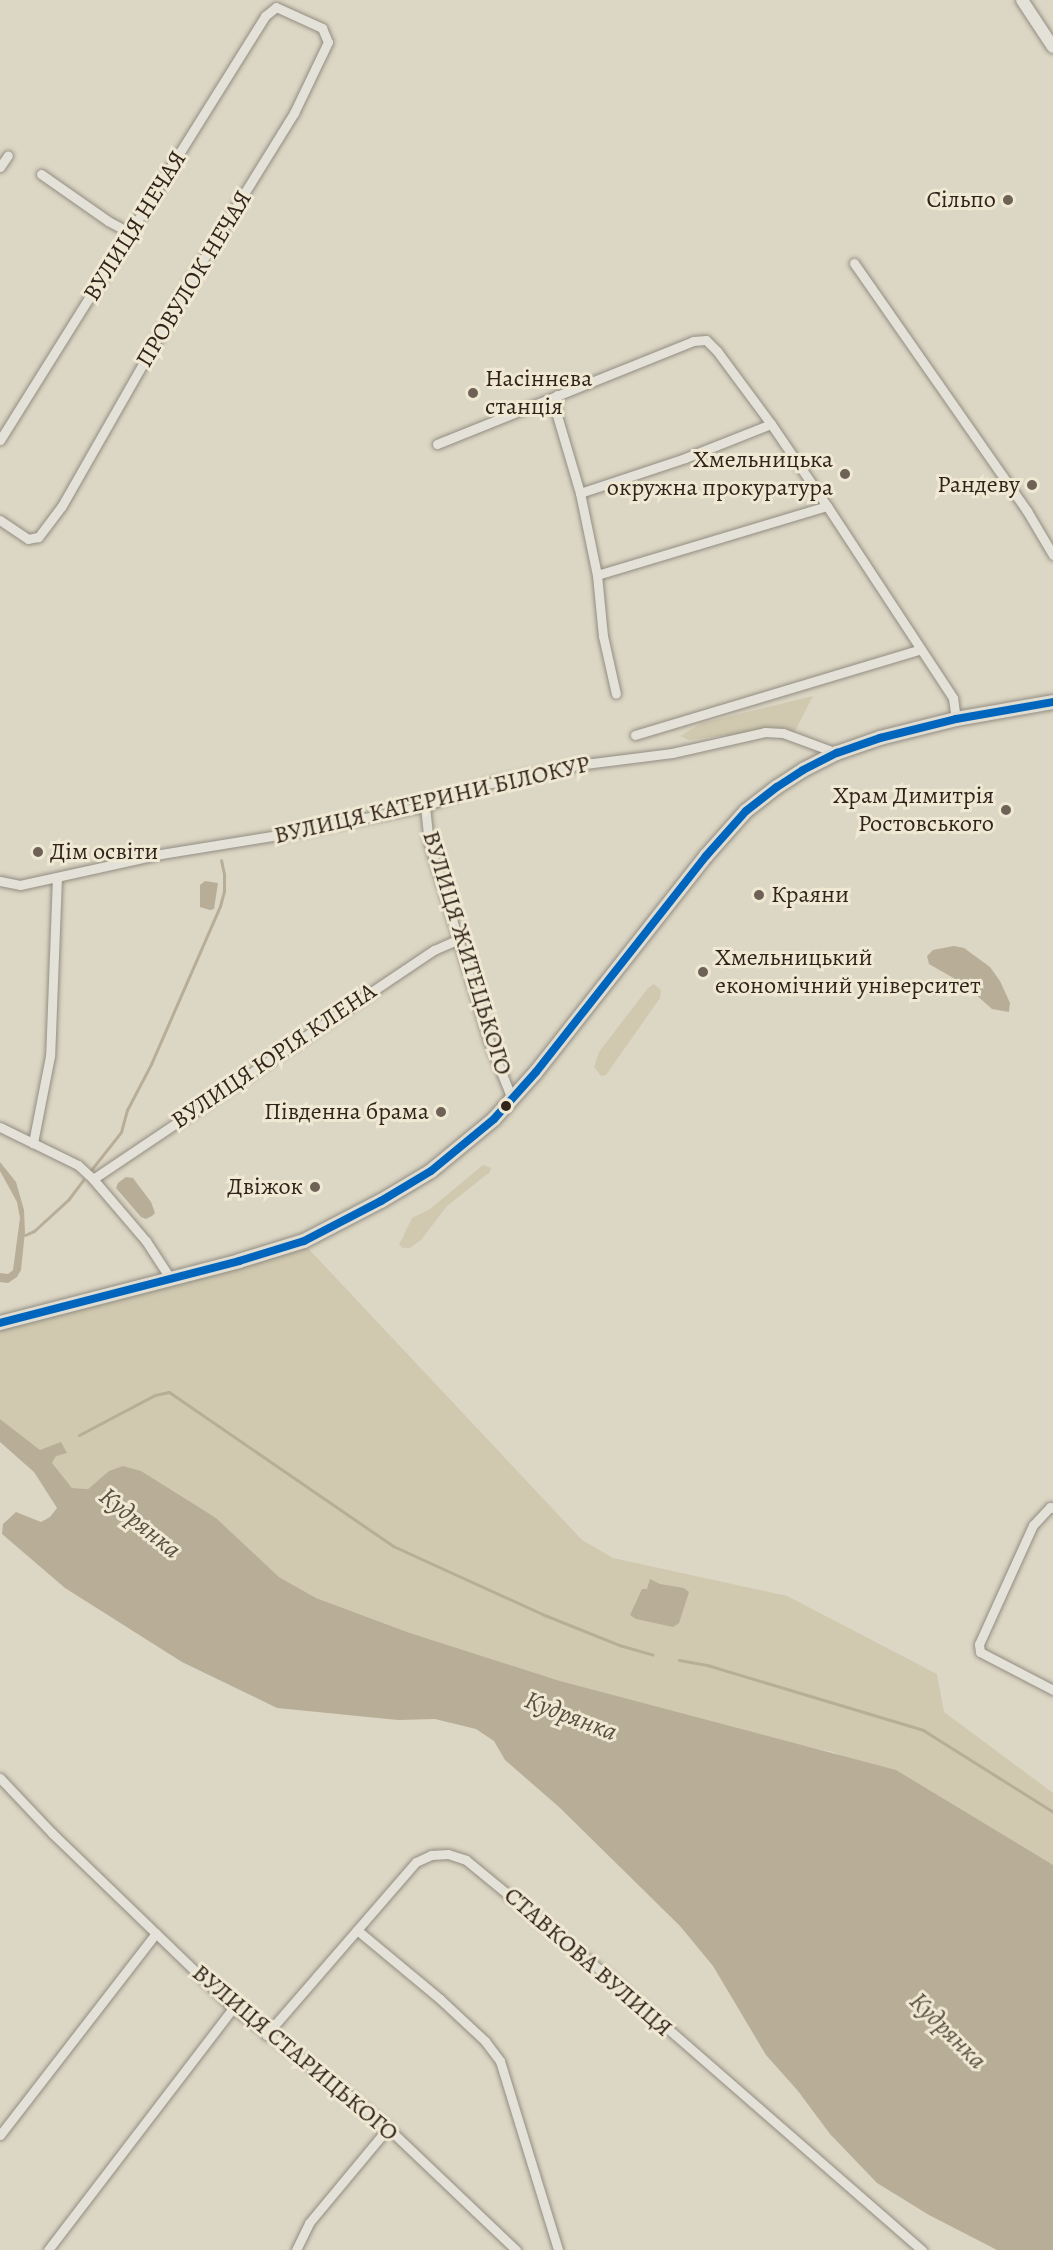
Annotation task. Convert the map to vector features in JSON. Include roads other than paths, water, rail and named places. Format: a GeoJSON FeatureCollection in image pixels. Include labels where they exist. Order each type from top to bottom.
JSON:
{"type":"FeatureCollection","features":[{"type":"Feature","properties":{"kind":"main road"},"geometry":{"type":"LineString","coordinates":[[1022,0],[1053,46]]}},
{"type":"Feature","properties":{"kind":"main road"},"geometry":{"type":"LineString","coordinates":[[0,1323],[304,1241],[362,1212],[431,1171],[468,1142],[512,1100],[638,944],[680,887],[747,811],[803,770],[837,753],[956,719],[1053,702]]}},
{"type":"Feature","properties":{"kind":"street","name":"ПРОВУЛОК НЕЧАЯ"},"geometry":{"type":"LineString","coordinates":[[0,520],[28,538],[38,537],[46,529],[193,276],[294,112],[328,42],[322,28],[310,21],[276,7],[269,11]]}},
{"type":"Feature","properties":{"kind":"street","name":"ВУЛИЦЯ НЕЧАЯ"},"geometry":{"type":"LineString","coordinates":[[0,440],[269,11]]}},
{"type":"Feature","properties":{"kind":"street"},"geometry":{"type":"LineString","coordinates":[[0,167],[8,155]]}},
{"type":"Feature","properties":{"kind":"street"},"geometry":{"type":"LineString","coordinates":[[41,174],[108,221],[131,233]]}},
{"type":"Feature","properties":{"kind":"street"},"geometry":{"type":"LineString","coordinates":[[854,263],[1012,489],[1053,555]]}},
{"type":"Feature","properties":{"kind":"street"},"geometry":{"type":"LineString","coordinates":[[437,444],[693,341],[706,340],[717,351],[771,424],[953,698],[956,719]]}},
{"type":"Feature","properties":{"kind":"street"},"geometry":{"type":"LineString","coordinates":[[558,395],[556,412],[580,493],[597,574],[603,636],[616,694]]}},
{"type":"Feature","properties":{"kind":"street"},"geometry":{"type":"LineString","coordinates":[[580,493],[685,458],[771,424]]}},
{"type":"Feature","properties":{"kind":"street"},"geometry":{"type":"LineString","coordinates":[[597,574],[826,506]]}},
{"type":"Feature","properties":{"kind":"street"},"geometry":{"type":"LineString","coordinates":[[635,735],[919,650]]}},
{"type":"Feature","properties":{"kind":"street","name":"ВУЛИЦЯ КАТЕРИНИ БІЛОКУР"},"geometry":{"type":"LineString","coordinates":[[0,881],[20,885],[161,854],[284,834],[425,806],[486,784],[577,765],[672,753],[758,733],[783,733],[837,753]]}},
{"type":"Feature","properties":{"kind":"street","name":"ВУЛИЦЯ ЖИТЕЦЬКОГО"},"geometry":{"type":"LineString","coordinates":[[425,806],[429,843],[489,1042],[512,1100]]}},
{"type":"Feature","properties":{"kind":"street"},"geometry":{"type":"LineString","coordinates":[[33,1143],[50,1056],[57,877]]}},
{"type":"Feature","properties":{"kind":"street","name":"ВУЛИЦЯ ЮРІЯ КЛЕНА"},"geometry":{"type":"LineString","coordinates":[[93,1179],[434,950],[459,939]]}},
{"type":"Feature","properties":{"kind":"street"},"geometry":{"type":"LineString","coordinates":[[0,1127],[78,1165],[93,1179],[146,1241],[170,1278]]}},
{"type":"Feature","properties":{"kind":"street"},"geometry":{"type":"LineString","coordinates":[[1053,1508],[1050,1507],[1033,1525],[980,1644],[980,1652],[1053,1690]]}},
{"type":"Feature","properties":{"kind":"street","name":"ВУЛИЦЯ СТАРИЦЬКОГО"},"geometry":{"type":"LineString","coordinates":[[0,1778],[52,1833],[233,2008],[329,2079],[388,2128],[516,2250]]}},
{"type":"Feature","properties":{"kind":"street","name":"СТАВКОВА ВУЛИЦЯ"},"geometry":{"type":"LineString","coordinates":[[267,2035],[416,1862],[431,1855],[448,1854],[466,1860],[611,1979],[922,2250]]}},
{"type":"Feature","properties":{"kind":"street"},"geometry":{"type":"LineString","coordinates":[[357,1930],[440,1998],[485,2041],[500,2061],[558,2250]]}},
{"type":"Feature","properties":{"kind":"street"},"geometry":{"type":"LineString","coordinates":[[0,2136],[156,1933]]}},
{"type":"Feature","properties":{"kind":"street"},"geometry":{"type":"LineString","coordinates":[[48,2250],[233,2008]]}},
{"type":"Feature","properties":{"kind":"street"},"geometry":{"type":"LineString","coordinates":[[296,2250],[309,2223],[388,2128]]}},
{"type":"Feature","properties":{"kind":"water"},"geometry":{"type":"Polygon","coordinates":[[[205,881],[218,883],[214,909],[210,910],[200,907],[200,885],[205,881]]]}},
{"type":"Feature","properties":{"kind":"water"},"geometry":{"type":"Polygon","coordinates":[[[954,946],[964,948],[990,967],[1000,981],[1010,1003],[1009,1012],[992,1009],[964,984],[929,964],[927,956],[933,950],[954,946]]]}},
{"type":"Feature","properties":{"kind":"water"},"geometry":{"type":"Polygon","coordinates":[[[0,1162],[16,1182],[24,1210],[25,1232],[21,1270],[17,1277],[8,1283],[0,1282],[0,1273],[8,1274],[13,1270],[20,1218],[17,1202],[0,1171],[0,1162]]]}},
{"type":"Feature","properties":{"kind":"water"},"geometry":{"type":"Polygon","coordinates":[[[126,1177],[133,1178],[151,1202],[155,1213],[152,1216],[146,1219],[141,1217],[116,1188],[118,1183],[126,1177]]]}},
{"type":"Feature","properties":{"kind":"water","name":"Кудрянка"},"geometry":{"type":"Polygon","coordinates":[[[0,1419],[40,1450],[61,1442],[67,1453],[56,1456],[52,1463],[72,1488],[88,1489],[109,1471],[123,1466],[141,1471],[216,1518],[279,1577],[316,1598],[410,1633],[560,1681],[896,1770],[1053,1865],[1053,2250],[997,2250],[929,2215],[877,2183],[830,2134],[798,2091],[766,2055],[713,1966],[680,1926],[559,1807],[505,1760],[494,1741],[476,1729],[435,1719],[398,1720],[277,1708],[182,1662],[65,1588],[2,1534],[3,1524],[16,1512],[41,1522],[50,1517],[57,1508],[34,1472],[0,1442],[0,1419]]]}},
{"type":"Feature","properties":{"kind":"water"},"geometry":{"type":"Polygon","coordinates":[[[650,1579],[660,1584],[684,1588],[689,1592],[679,1623],[673,1627],[636,1619],[630,1615],[642,1589],[647,1589],[650,1579]]]}},
{"type":"Feature","properties":{"kind":"waterway"},"geometry":{"type":"LineString","coordinates":[[91,1170],[121,1132],[127,1110],[151,1064],[220,906],[224,891],[221,860]]}},
{"type":"Feature","properties":{"kind":"waterway"},"geometry":{"type":"LineString","coordinates":[[25,1235],[34,1231],[68,1200],[83,1180]]}},
{"type":"Feature","properties":{"kind":"waterway"},"geometry":{"type":"LineString","coordinates":[[79,1435],[155,1395],[169,1392],[393,1546],[542,1614],[619,1645],[653,1655]]}},
{"type":"Feature","properties":{"kind":"waterway"},"geometry":{"type":"LineString","coordinates":[[679,1660],[707,1665],[923,1730],[1053,1812]]}},
{"type":"Feature","properties":{"kind":"place","name":"Сільпо"},"geometry":{"type":"Point","coordinates":[1008,200]}},
{"type":"Feature","properties":{"kind":"place","name":"Насіннєва станція"},"geometry":{"type":"Point","coordinates":[473,393]}},
{"type":"Feature","properties":{"kind":"place","name":"Хмельницька окружна прокуратура"},"geometry":{"type":"Point","coordinates":[845,474]}},
{"type":"Feature","properties":{"kind":"place","name":"Рандеву"},"geometry":{"type":"Point","coordinates":[1032,485]}},
{"type":"Feature","properties":{"kind":"place","name":"Храм Димитрія Ростовського"},"geometry":{"type":"Point","coordinates":[1006,810]}},
{"type":"Feature","properties":{"kind":"place","name":"Дім освіти"},"geometry":{"type":"Point","coordinates":[38,852]}},
{"type":"Feature","properties":{"kind":"place","name":"Краяни"},"geometry":{"type":"Point","coordinates":[759,895]}},
{"type":"Feature","properties":{"kind":"place","name":"Хмельницький економічний університет"},"geometry":{"type":"Point","coordinates":[703,972]}},
{"type":"Feature","properties":{"kind":"place","name":"Південна брама"},"geometry":{"type":"Point","coordinates":[441,1112]}},
{"type":"Feature","properties":{"kind":"place","name":"Двіжок"},"geometry":{"type":"Point","coordinates":[315,1187]}}]}
